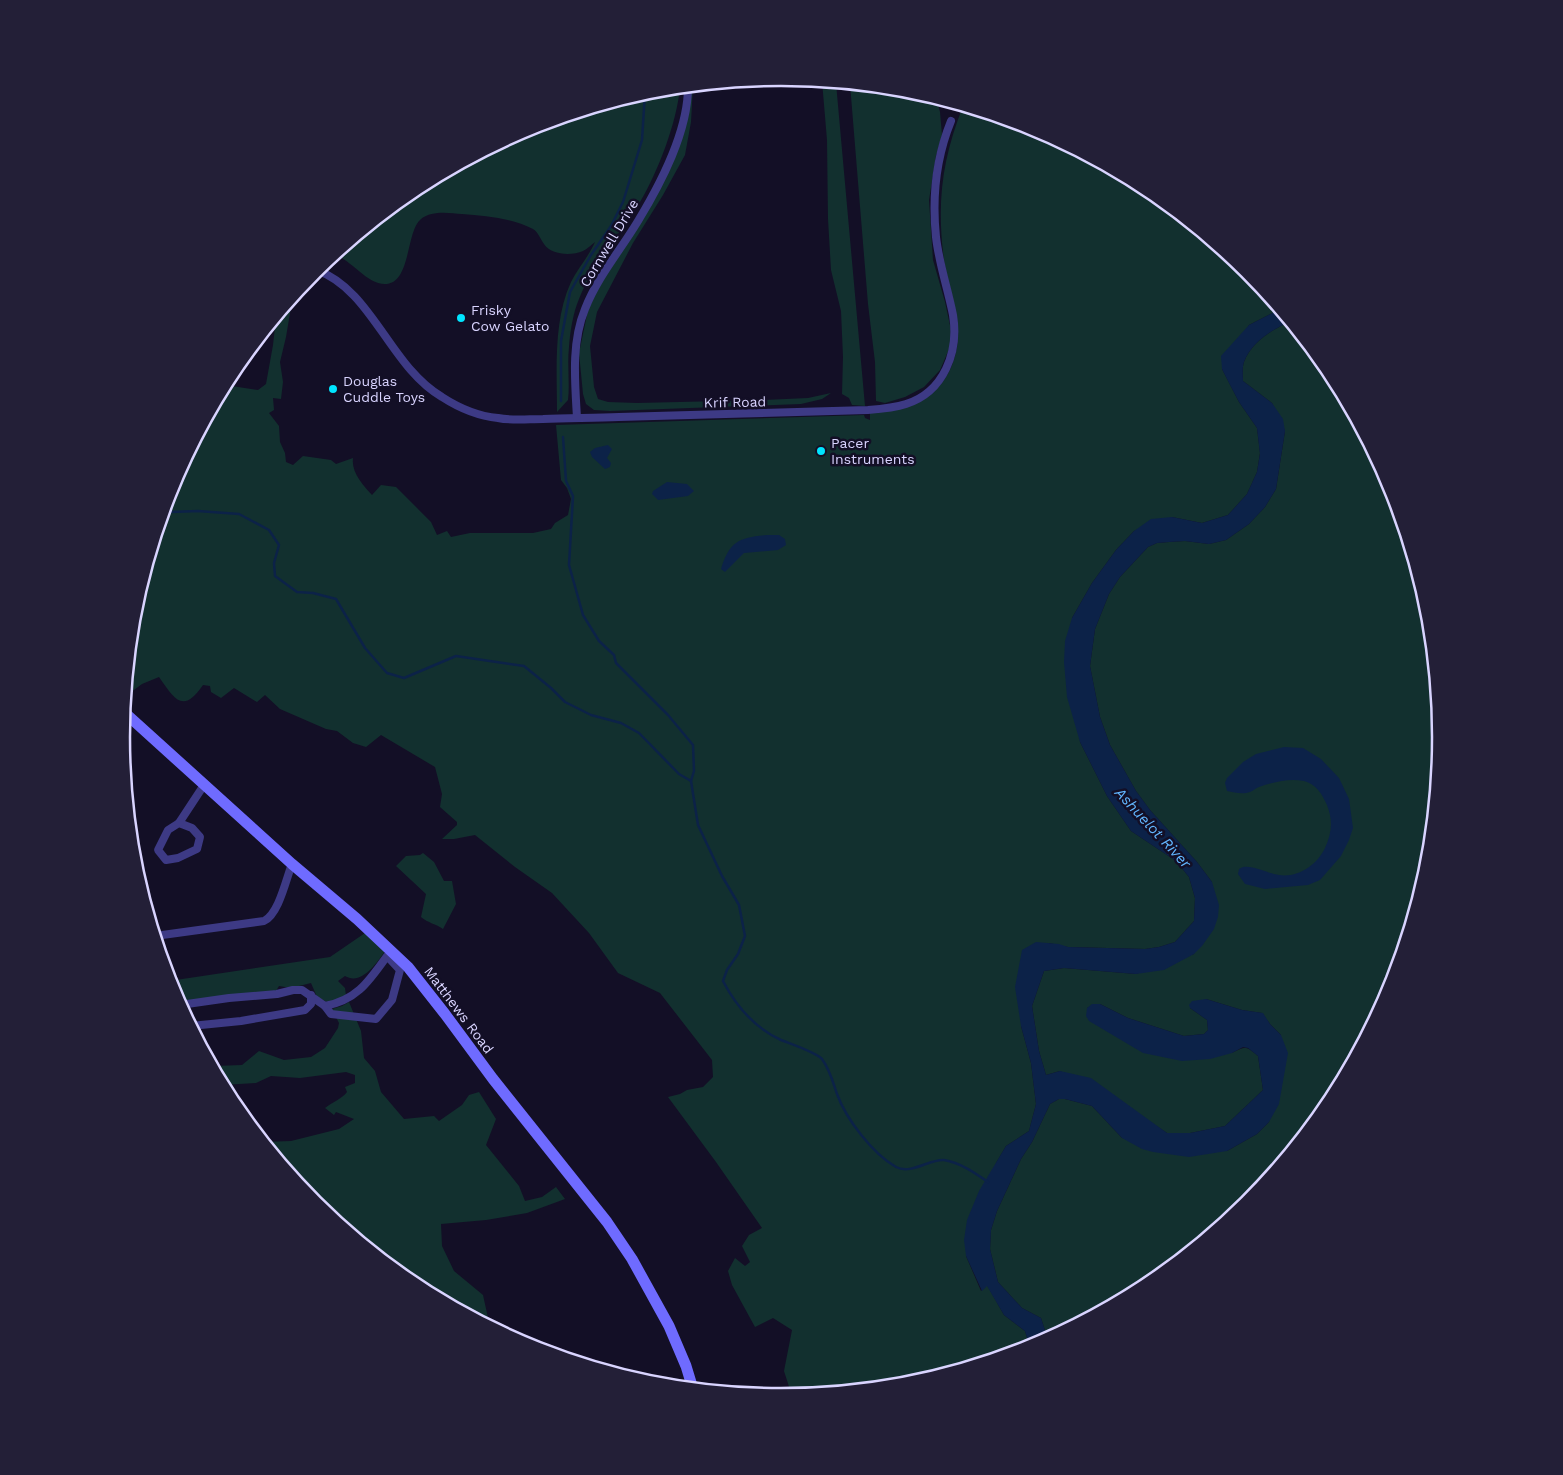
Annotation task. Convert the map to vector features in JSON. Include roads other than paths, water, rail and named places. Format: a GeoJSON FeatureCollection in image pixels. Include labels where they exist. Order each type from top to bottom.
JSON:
{"type":"FeatureCollection","features":[{"type":"Feature","properties":{"kind":"street","name":"Cornwell Drive"},"geometry":{"type":"LineString","coordinates":[[577,418],[575,361],[577,336],[584,310],[601,275],[638,222],[668,167],[684,122],[687,93]]}},
{"type":"Feature","properties":{"kind":"street","name":"Krif Road"},"geometry":{"type":"LineString","coordinates":[[325,274],[332,277],[356,297],[405,366],[427,387],[439,396],[466,410],[499,419],[868,410],[908,404],[936,385],[951,358],[955,337],[952,314],[939,259],[934,218],[935,184],[940,158],[951,121]]}},
{"type":"Feature","properties":{"kind":"street","name":"Matthews Road"},"geometry":{"type":"LineString","coordinates":[[131,718],[292,864],[357,919],[408,967],[493,1079],[607,1222],[632,1259],[660,1309],[686,1366],[691,1382]]}},
{"type":"Feature","properties":{"kind":"street"},"geometry":{"type":"LineString","coordinates":[[179,823],[192,828],[200,837],[197,848],[178,858],[166,860],[158,850],[168,830],[179,823],[204,785]]}},
{"type":"Feature","properties":{"kind":"street"},"geometry":{"type":"LineString","coordinates":[[161,935],[264,921],[269,918],[276,908],[292,864]]}},
{"type":"Feature","properties":{"kind":"street"},"geometry":{"type":"LineString","coordinates":[[187,1004],[302,990],[325,1006],[331,1014],[376,1019],[392,1000],[400,970],[387,956],[362,989],[339,1004],[325,1006]]}},
{"type":"Feature","properties":{"kind":"street"},"geometry":{"type":"LineString","coordinates":[[197,1025],[241,1021],[305,1010],[310,1004],[311,995]]}},
{"type":"Feature","properties":{"kind":"water","name":"Ashuelot River"},"geometry":{"type":"Polygon","coordinates":[[[1274,312],[1285,325],[1269,333],[1257,343],[1247,355],[1243,369],[1243,381],[1272,403],[1283,419],[1285,431],[1276,489],[1265,507],[1249,524],[1226,540],[1209,544],[1185,541],[1157,543],[1148,547],[1120,577],[1109,594],[1095,629],[1090,666],[1100,717],[1110,745],[1136,791],[1150,810],[1197,862],[1212,882],[1219,905],[1218,917],[1214,929],[1194,954],[1164,970],[1136,974],[1064,968],[1044,971],[1032,1006],[1039,1051],[1046,1075],[1060,1071],[1091,1078],[1167,1133],[1190,1133],[1225,1126],[1263,1090],[1258,1056],[1248,1048],[1243,1047],[1232,1053],[1210,1059],[1182,1061],[1143,1053],[1089,1021],[1086,1016],[1087,1008],[1092,1004],[1100,1004],[1128,1018],[1184,1036],[1204,1034],[1208,1030],[1207,1020],[1190,1008],[1189,1005],[1192,1001],[1206,999],[1242,1010],[1263,1013],[1270,1024],[1281,1035],[1288,1053],[1279,1104],[1269,1122],[1257,1134],[1227,1151],[1189,1157],[1142,1149],[1122,1138],[1092,1106],[1065,1099],[1059,1099],[1050,1104],[1032,1142],[1021,1159],[997,1211],[991,1230],[990,1249],[998,1282],[1022,1308],[1041,1318],[1046,1333],[1028,1340],[1025,1331],[1004,1315],[987,1286],[982,1291],[966,1256],[964,1240],[967,1220],[979,1191],[1006,1146],[1029,1131],[1036,1104],[1031,1063],[1021,1026],[1015,987],[1022,950],[1036,942],[1059,944],[1068,947],[1145,949],[1159,947],[1175,942],[1194,921],[1195,898],[1189,877],[1176,861],[1131,831],[1107,796],[1080,742],[1067,697],[1064,662],[1065,641],[1072,618],[1092,583],[1116,550],[1134,531],[1151,519],[1172,517],[1202,523],[1228,515],[1247,494],[1257,472],[1260,454],[1257,428],[1239,402],[1222,369],[1221,356],[1249,325],[1274,312]]]}},
{"type":"Feature","properties":{"kind":"water"},"geometry":{"type":"Polygon","coordinates":[[[608,445],[612,449],[607,458],[611,463],[610,467],[605,469],[592,457],[590,452],[595,448],[608,445]]]}},
{"type":"Feature","properties":{"kind":"water"},"geometry":{"type":"Polygon","coordinates":[[[667,482],[687,484],[694,491],[688,496],[658,500],[652,494],[653,491],[667,482]]]}},
{"type":"Feature","properties":{"kind":"water"},"geometry":{"type":"Polygon","coordinates":[[[779,535],[785,539],[786,545],[778,550],[744,553],[725,572],[721,569],[728,552],[737,542],[743,539],[779,535]]]}},
{"type":"Feature","properties":{"kind":"water"},"geometry":{"type":"Polygon","coordinates":[[[1284,747],[1303,748],[1321,759],[1339,778],[1349,799],[1353,828],[1341,856],[1320,880],[1308,885],[1265,889],[1245,884],[1238,874],[1239,869],[1247,867],[1286,875],[1300,872],[1312,865],[1322,854],[1330,832],[1331,821],[1327,805],[1318,790],[1308,782],[1287,780],[1258,787],[1247,793],[1227,791],[1225,783],[1227,778],[1243,762],[1256,754],[1284,747]]]}},
{"type":"Feature","properties":{"kind":"waterway"},"geometry":{"type":"LineString","coordinates":[[561,401],[561,341],[570,292],[591,255],[611,226],[623,202],[642,140],[644,101]]}},
{"type":"Feature","properties":{"kind":"waterway"},"geometry":{"type":"LineString","coordinates":[[563,437],[566,481],[573,496],[569,565],[583,615],[599,641],[614,655],[616,663],[668,715],[693,745],[694,771],[691,781]]}},
{"type":"Feature","properties":{"kind":"waterway"},"geometry":{"type":"LineString","coordinates":[[171,512],[198,511],[239,514],[269,530],[279,545],[274,563],[275,576],[297,592],[313,593],[336,599],[365,648],[387,673],[404,678],[456,656],[524,666],[565,702],[591,715],[621,723],[639,733],[679,774],[691,781],[698,825],[722,876],[739,905],[745,936],[738,954],[727,970],[723,981],[740,1007],[755,1023],[772,1035],[809,1051],[822,1059],[841,1104],[854,1125],[878,1154],[887,1161],[902,1169],[914,1168],[938,1160],[950,1161],[988,1182]]}},
{"type":"Feature","properties":{"kind":"place","name":"Frisky Cow Gelato"},"geometry":{"type":"Point","coordinates":[461,318]}},
{"type":"Feature","properties":{"kind":"place","name":"Douglas Cuddle Toys"},"geometry":{"type":"Point","coordinates":[333,389]}},
{"type":"Feature","properties":{"kind":"place","name":"Pacer Instruments"},"geometry":{"type":"Point","coordinates":[821,451]}}]}
